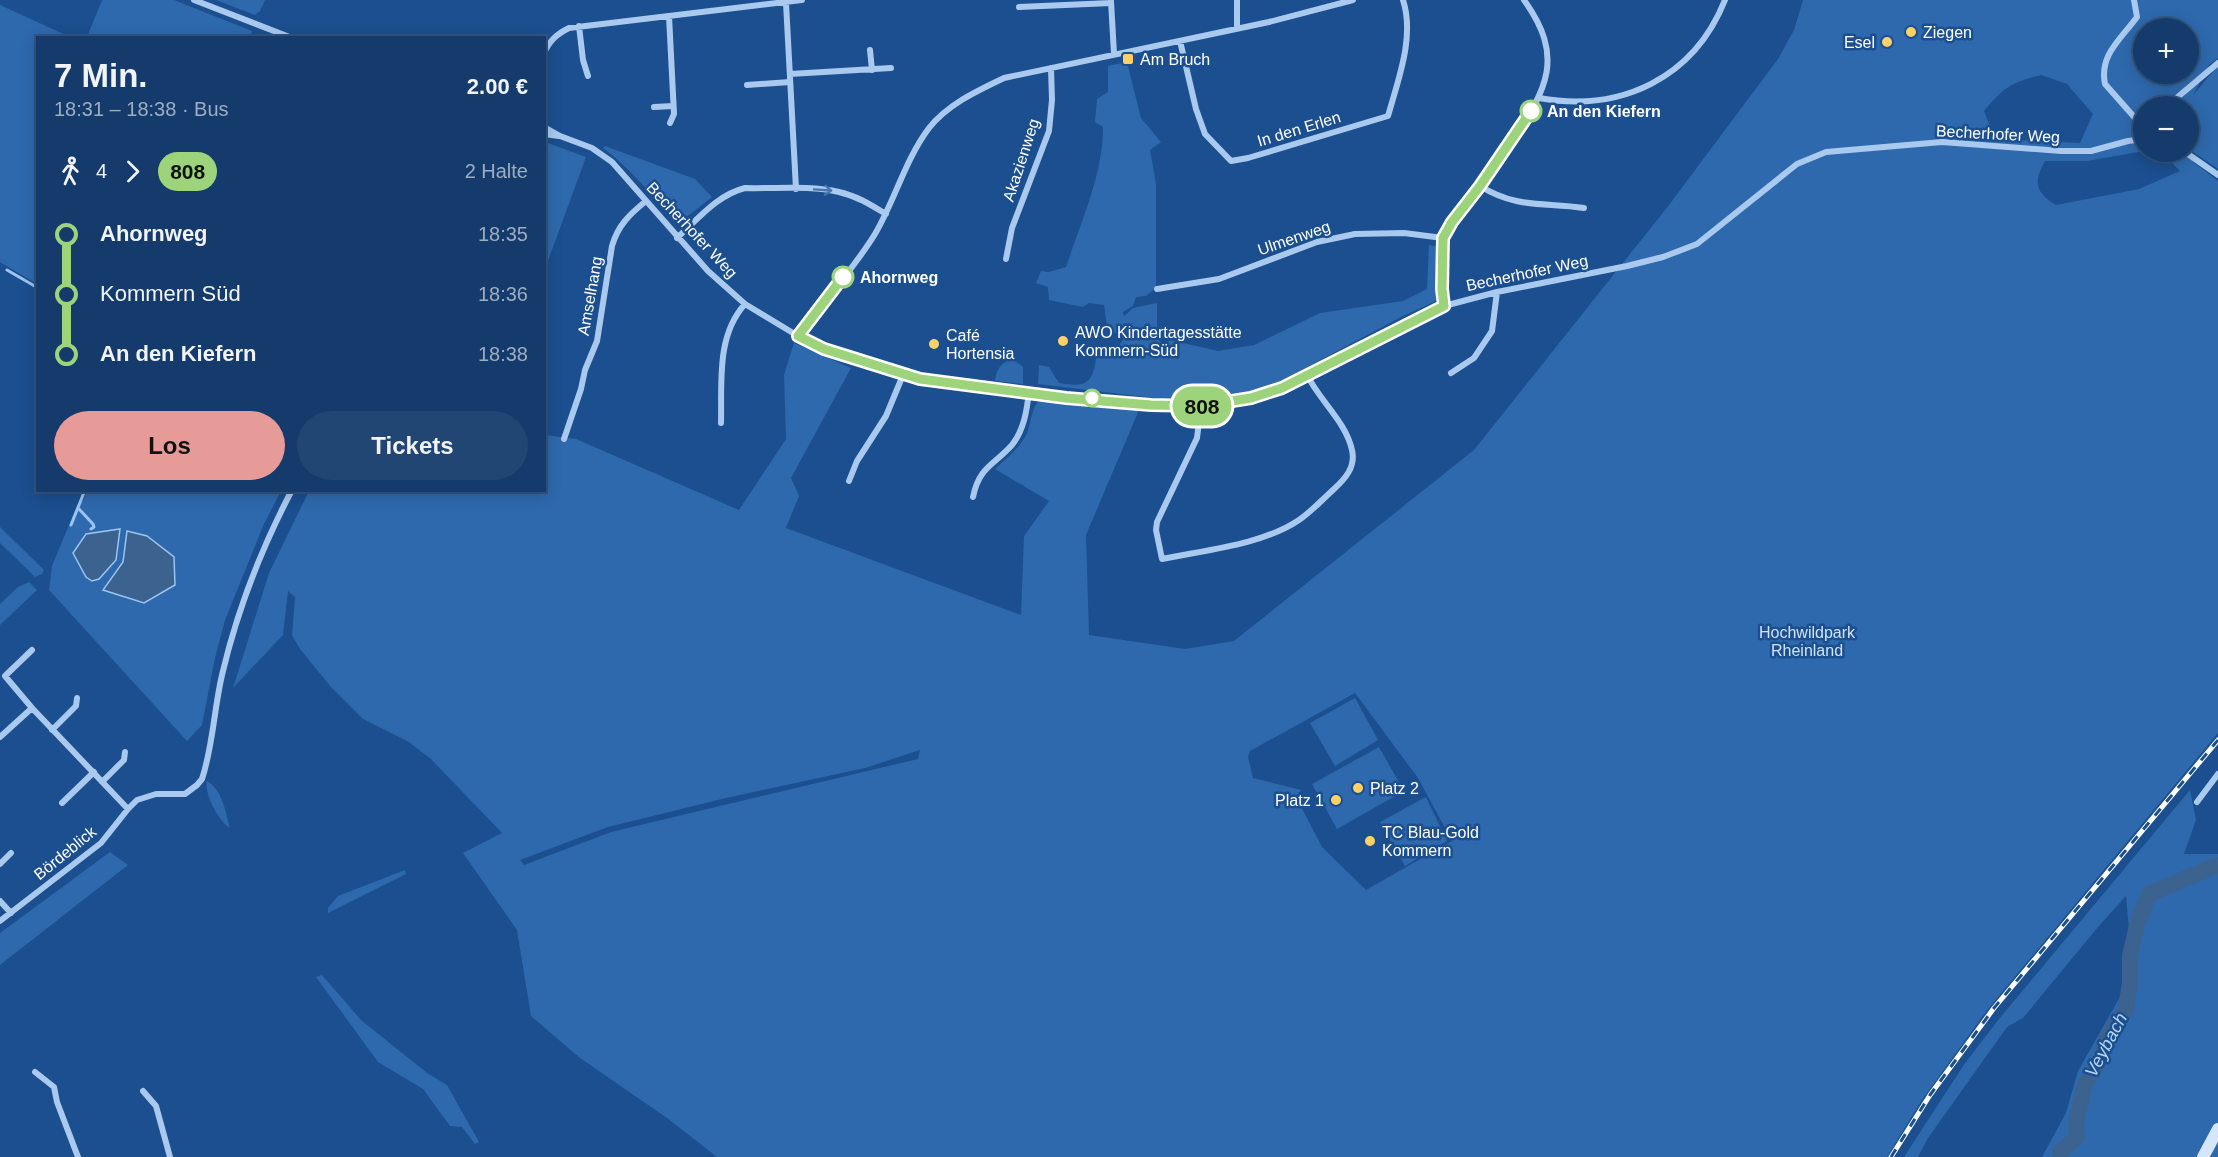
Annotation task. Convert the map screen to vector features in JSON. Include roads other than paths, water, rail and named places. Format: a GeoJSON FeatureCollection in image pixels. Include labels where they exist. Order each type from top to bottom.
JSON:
{"type":"FeatureCollection","features":[{"type":"Feature","properties":{"kind":"main road"},"geometry":{"type":"LineString","coordinates":[[2203,1157],[2218,1129]]}},
{"type":"Feature","properties":{"kind":"street"},"geometry":{"type":"LineString","coordinates":[[194,0],[287,36]]}},
{"type":"Feature","properties":{"kind":"street"},"geometry":{"type":"LineString","coordinates":[[546,49],[557,34],[579,26],[802,0]]}},
{"type":"Feature","properties":{"kind":"street"},"geometry":{"type":"LineString","coordinates":[[1237,0],[1237,28]]}},
{"type":"Feature","properties":{"kind":"street"},"geometry":{"type":"LineString","coordinates":[[798,336],[873,236],[886,214],[916,148],[930,127],[965,96],[1004,78],[1269,22],[1353,0]]}},
{"type":"Feature","properties":{"kind":"street","name":"In den Erlen"},"geometry":{"type":"LineString","coordinates":[[1180,41],[1204,134],[1231,161],[1240,160],[1388,116],[1408,32],[1403,0]]}},
{"type":"Feature","properties":{"kind":"street"},"geometry":{"type":"LineString","coordinates":[[1444,306],[1443,238],[1539,98],[1546,77],[1548,49],[1542,30],[1524,0]]}},
{"type":"Feature","properties":{"kind":"street"},"geometry":{"type":"LineString","coordinates":[[1539,98],[1574,102],[1611,99],[1653,83],[1686,61],[1711,30],[1725,0]]}},
{"type":"Feature","properties":{"kind":"street"},"geometry":{"type":"LineString","coordinates":[[2133,116],[2104,84],[2103,75],[2104,62],[2108,53],[2137,17],[2134,0]]}},
{"type":"Feature","properties":{"kind":"street"},"geometry":{"type":"LineString","coordinates":[[1019,7],[1111,1],[1114,54]]}},
{"type":"Feature","properties":{"kind":"street"},"geometry":{"type":"LineString","coordinates":[[786,3],[796,189]]}},
{"type":"Feature","properties":{"kind":"street"},"geometry":{"type":"LineString","coordinates":[[669,16],[674,114],[670,123]]}},
{"type":"Feature","properties":{"kind":"street"},"geometry":{"type":"LineString","coordinates":[[579,26],[583,60],[588,76]]}},
{"type":"Feature","properties":{"kind":"street"},"geometry":{"type":"LineString","coordinates":[[870,50],[872,70]]}},
{"type":"Feature","properties":{"kind":"street"},"geometry":{"type":"LineString","coordinates":[[2179,96],[2218,63]]}},
{"type":"Feature","properties":{"kind":"street"},"geometry":{"type":"LineString","coordinates":[[790,74],[891,68]]}},
{"type":"Feature","properties":{"kind":"street","name":"Akazienweg"},"geometry":{"type":"LineString","coordinates":[[1006,259],[1012,228],[1049,131],[1052,100],[1051,68]]}},
{"type":"Feature","properties":{"kind":"street"},"geometry":{"type":"LineString","coordinates":[[747,85],[790,82]]}},
{"type":"Feature","properties":{"kind":"street"},"geometry":{"type":"LineString","coordinates":[[654,107],[673,106]]}},
{"type":"Feature","properties":{"kind":"street","name":"Becherhofer Weg"},"geometry":{"type":"LineString","coordinates":[[546,128],[599,152],[612,162],[708,272],[745,304],[824,349],[920,379],[1066,398],[1151,405],[1201,406],[1251,398],[1282,388],[1444,306],[1497,292],[1627,266],[1663,257],[1697,244],[1797,164],[1826,152],[1942,142],[2061,151],[2091,151],[2133,141]]}},
{"type":"Feature","properties":{"kind":"street","name":"Becherhofer Weg"},"geometry":{"type":"LineString","coordinates":[[546,135],[560,136]]}},
{"type":"Feature","properties":{"kind":"street"},"geometry":{"type":"LineString","coordinates":[[2199,162],[2218,175]]}},
{"type":"Feature","properties":{"kind":"street"},"geometry":{"type":"LineString","coordinates":[[1480,186],[1495,195],[1532,205],[1584,208]]}},
{"type":"Feature","properties":{"kind":"street"},"geometry":{"type":"LineString","coordinates":[[677,238],[719,200],[736,190],[745,188],[840,192],[861,199],[886,214]]}},
{"type":"Feature","properties":{"kind":"street","name":"Amselhang"},"geometry":{"type":"LineString","coordinates":[[564,439],[585,370],[597,341],[616,232],[624,220],[646,201]]}},
{"type":"Feature","properties":{"kind":"street","name":"Ulmenweg"},"geometry":{"type":"LineString","coordinates":[[1157,289],[1219,279],[1317,242],[1355,234],[1404,233],[1443,238]]}},
{"type":"Feature","properties":{"kind":"street"},"geometry":{"type":"LineString","coordinates":[[1451,373],[1474,358],[1492,331],[1497,292]]}},
{"type":"Feature","properties":{"kind":"street"},"geometry":{"type":"LineString","coordinates":[[721,423],[723,355],[726,334],[745,304]]}},
{"type":"Feature","properties":{"kind":"street"},"geometry":{"type":"LineString","coordinates":[[849,481],[856,461],[886,416],[903,375]]}},
{"type":"Feature","properties":{"kind":"street"},"geometry":{"type":"LineString","coordinates":[[1201,406],[1197,438],[1157,522],[1156,530],[1162,559],[1260,538],[1284,529],[1313,509],[1348,475],[1353,451],[1345,432],[1307,375]]}},
{"type":"Feature","properties":{"kind":"street"},"geometry":{"type":"LineString","coordinates":[[973,497],[976,480],[1013,444],[1023,426],[1029,392]]}},
{"type":"Feature","properties":{"kind":"street","name":"Bördeblick"},"geometry":{"type":"LineString","coordinates":[[0,921],[101,843],[137,800],[156,794],[185,794],[203,777],[222,675],[234,630],[249,584],[276,520],[291,492]]}},
{"type":"Feature","properties":{"kind":"street"},"geometry":{"type":"LineString","coordinates":[[32,650],[4,676],[52,730],[128,808]]}},
{"type":"Feature","properties":{"kind":"street"},"geometry":{"type":"LineString","coordinates":[[52,730],[76,706],[77,698]]}},
{"type":"Feature","properties":{"kind":"street"},"geometry":{"type":"LineString","coordinates":[[0,737],[32,708]]}},
{"type":"Feature","properties":{"kind":"street"},"geometry":{"type":"LineString","coordinates":[[0,725],[6,732]]}},
{"type":"Feature","properties":{"kind":"street"},"geometry":{"type":"LineString","coordinates":[[102,782],[124,760],[125,752]]}},
{"type":"Feature","properties":{"kind":"street"},"geometry":{"type":"LineString","coordinates":[[62,803],[94,772]]}},
{"type":"Feature","properties":{"kind":"street"},"geometry":{"type":"LineString","coordinates":[[2196,802],[2218,774]]}},
{"type":"Feature","properties":{"kind":"street"},"geometry":{"type":"LineString","coordinates":[[0,864],[11,853]]}},
{"type":"Feature","properties":{"kind":"street"},"geometry":{"type":"LineString","coordinates":[[0,901],[11,913]]}},
{"type":"Feature","properties":{"kind":"street"},"geometry":{"type":"LineString","coordinates":[[35,1072],[54,1088],[78,1157]]}},
{"type":"Feature","properties":{"kind":"street"},"geometry":{"type":"LineString","coordinates":[[143,1091],[156,1106],[170,1157]]}},
{"type":"Feature","properties":{"kind":"waterway"},"geometry":{"type":"LineString","coordinates":[[7,270],[36,287]]}},
{"type":"Feature","properties":{"kind":"waterway"},"geometry":{"type":"LineString","coordinates":[[71,525],[84,492]]}},
{"type":"Feature","properties":{"kind":"waterway"},"geometry":{"type":"LineString","coordinates":[[79,509],[93,524],[94,527],[91,529]]}},
{"type":"Feature","properties":{"kind":"waterway","name":"Veybach"},"geometry":{"type":"LineString","coordinates":[[2060,1157],[2060,1152],[2077,1137],[2076,1122],[2084,1087],[2101,1058],[2106,1038],[2126,1009],[2130,983],[2130,956],[2137,925],[2149,894],[2218,865]]}},
{"type":"Feature","properties":{"kind":"railway"},"geometry":{"type":"LineString","coordinates":[[1891,1157],[1930,1095],[1994,1008],[2218,740]]}},
{"type":"Feature","properties":{"kind":"place","name":"Ziegen"},"geometry":{"type":"Point","coordinates":[1911,32]}},
{"type":"Feature","properties":{"kind":"place","name":"Esel"},"geometry":{"type":"Point","coordinates":[1887,42]}},
{"type":"Feature","properties":{"kind":"place","name":"Am Bruch"},"geometry":{"type":"Point","coordinates":[1128,59]}},
{"type":"Feature","properties":{"kind":"place","name":"An den Kiefern"},"geometry":{"type":"Point","coordinates":[1531,111]}},
{"type":"Feature","properties":{"kind":"place","name":"Ahornweg"},"geometry":{"type":"Point","coordinates":[843,277]}},
{"type":"Feature","properties":{"kind":"place","name":"AWO Kindertagesstätte Kommern-Süd"},"geometry":{"type":"Point","coordinates":[1063,341]}},
{"type":"Feature","properties":{"kind":"place","name":"Café Hortensia"},"geometry":{"type":"Point","coordinates":[934,344]}},
{"type":"Feature","properties":{"kind":"place","name":"Platz 2"},"geometry":{"type":"Point","coordinates":[1358,788]}},
{"type":"Feature","properties":{"kind":"place","name":"Platz 1"},"geometry":{"type":"Point","coordinates":[1336,800]}},
{"type":"Feature","properties":{"kind":"place","name":"TC Blau-Gold Kommern"},"geometry":{"type":"Point","coordinates":[1370,841]}},
{"type":"Feature","properties":{"kind":"park label","name":"Hochwildpark Rheinland"},"geometry":{"type":"Point","coordinates":[1807,641]}}]}
